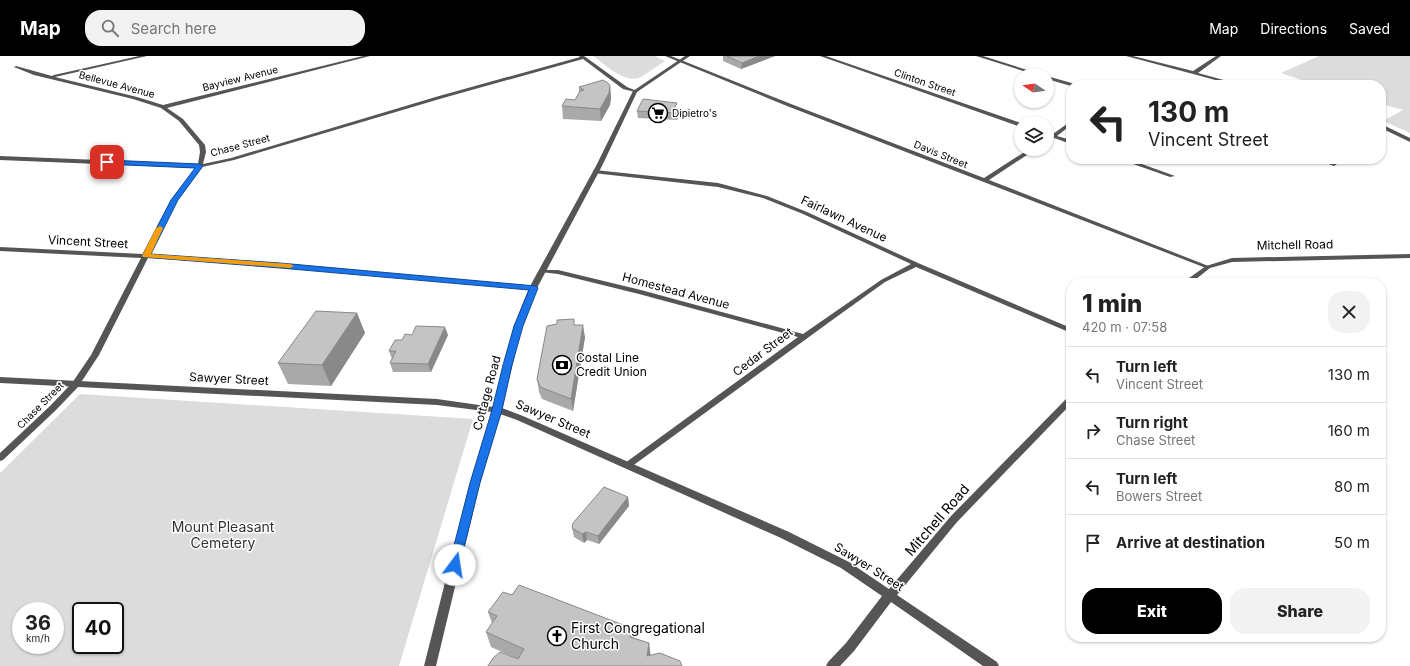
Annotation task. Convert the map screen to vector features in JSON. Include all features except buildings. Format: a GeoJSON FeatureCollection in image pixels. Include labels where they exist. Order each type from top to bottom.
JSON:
{"type":"FeatureCollection","features":[{"type":"Feature","properties":{"kind":"street"},"geometry":{"type":"LineString","coordinates":[[51,77],[145,56]]}},
{"type":"Feature","properties":{"kind":"street","name":"Bayview Avenue"},"geometry":{"type":"LineString","coordinates":[[163,107],[368,56]]}},
{"type":"Feature","properties":{"kind":"street","name":"Davis Street"},"geometry":{"type":"LineString","coordinates":[[667,56],[984,181],[1208,267]]}},
{"type":"Feature","properties":{"kind":"street","name":"Cottage Road"},"geometry":{"type":"LineString","coordinates":[[430,666],[475,483],[497,410],[518,326],[534,288],[635,92],[688,56]]}},
{"type":"Feature","properties":{"kind":"street","name":"Clinton Street"},"geometry":{"type":"LineString","coordinates":[[822,56],[1014,123]]}},
{"type":"Feature","properties":{"kind":"street"},"geometry":{"type":"LineString","coordinates":[[978,56],[1018,68]]}},
{"type":"Feature","properties":{"kind":"street"},"geometry":{"type":"LineString","coordinates":[[1128,56],[1221,80]]}},
{"type":"Feature","properties":{"kind":"street"},"geometry":{"type":"LineString","coordinates":[[1147,56],[1159,64]]}},
{"type":"Feature","properties":{"kind":"street"},"geometry":{"type":"LineString","coordinates":[[1194,73],[1219,56]]}},
{"type":"Feature","properties":{"kind":"street"},"geometry":{"type":"LineString","coordinates":[[582,57],[625,88],[635,92]]}},
{"type":"Feature","properties":{"kind":"street","name":"Chase Street"},"geometry":{"type":"LineString","coordinates":[[0,458],[75,385],[96,355],[174,200],[200,166],[582,57]]}},
{"type":"Feature","properties":{"kind":"street","name":"Bellevue Avenue"},"geometry":{"type":"LineString","coordinates":[[16,67],[51,77],[93,86],[163,107],[181,120],[202,146],[203,152],[200,166]]}},
{"type":"Feature","properties":{"kind":"street"},"geometry":{"type":"LineString","coordinates":[[1054,79],[1066,83]]}},
{"type":"Feature","properties":{"kind":"street"},"geometry":{"type":"LineString","coordinates":[[1055,136],[1066,127]]}},
{"type":"Feature","properties":{"kind":"street"},"geometry":{"type":"LineString","coordinates":[[1386,128],[1410,140]]}},
{"type":"Feature","properties":{"kind":"street"},"geometry":{"type":"LineString","coordinates":[[1055,136],[1066,140]]}},
{"type":"Feature","properties":{"kind":"street"},"geometry":{"type":"LineString","coordinates":[[984,181],[1022,156]]}},
{"type":"Feature","properties":{"kind":"street"},"geometry":{"type":"LineString","coordinates":[[0,158],[200,166]]}},
{"type":"Feature","properties":{"kind":"street"},"geometry":{"type":"LineString","coordinates":[[1137,164],[1172,176]]}},
{"type":"Feature","properties":{"kind":"street","name":"Fairlawn Avenue"},"geometry":{"type":"LineString","coordinates":[[595,172],[684,180],[750,192],[805,213],[916,264],[1066,329]]}},
{"type":"Feature","properties":{"kind":"street","name":"Vincent Street"},"geometry":{"type":"LineString","coordinates":[[0,249],[146,256],[280,265],[534,288]]}},
{"type":"Feature","properties":{"kind":"street","name":"Mitchell Road"},"geometry":{"type":"LineString","coordinates":[[1193,278],[1208,267],[1232,260],[1251,258],[1409,257]]}},
{"type":"Feature","properties":{"kind":"street","name":"Cedar Street"},"geometry":{"type":"LineString","coordinates":[[628,465],[728,393],[803,336],[883,281],[916,264]]}},
{"type":"Feature","properties":{"kind":"street","name":"Homestead Avenue"},"geometry":{"type":"LineString","coordinates":[[542,271],[558,272],[640,292],[803,336]]}},
{"type":"Feature","properties":{"kind":"street","name":"Sawyer Street"},"geometry":{"type":"LineString","coordinates":[[0,380],[75,385],[437,402],[497,410],[628,465],[785,535],[845,565],[993,666]]}},
{"type":"Feature","properties":{"kind":"street","name":"Mitchell Road"},"geometry":{"type":"LineString","coordinates":[[832,666],[850,647],[890,595],[954,519],[1066,404]]}},
{"type":"Feature","properties":{"kind":"green space"},"geometry":{"type":"Polygon","coordinates":[[[593,56],[655,56],[665,61],[641,77],[635,79],[622,76],[593,56]]]}},
{"type":"Feature","properties":{"kind":"green space"},"geometry":{"type":"Polygon","coordinates":[[[1319,56],[1410,56],[1410,133],[1386,122],[1386,119],[1403,110],[1386,105],[1386,80],[1301,80],[1281,73],[1319,56]]]}},
{"type":"Feature","properties":{"kind":"green space","name":"Mount Pleasant Cemetery"},"geometry":{"type":"Polygon","coordinates":[[[80,394],[473,419],[399,666],[0,666],[0,473],[80,394]]]}},
{"type":"Feature","properties":{"kind":"slow traffic"},"geometry":{"type":"LineString","coordinates":[[160,228],[146,256],[290,266]]}},
{"type":"Feature","properties":{"kind":"place","name":"Dipietro's"},"geometry":{"type":"Point","coordinates":[658,113]}},
{"type":"Feature","properties":{"kind":"place","name":"Costal Line Credit Union"},"geometry":{"type":"Point","coordinates":[562,365]}},
{"type":"Feature","properties":{"kind":"place","name":"First Congregational Church"},"geometry":{"type":"Point","coordinates":[557,636]}},
{"type":"Feature","properties":{"kind":"route"},"geometry":{"type":"LineString","coordinates":[[107,162],[200,166],[174,200],[146,256],[280,265],[534,288],[518,326],[507,365],[497,410],[475,483],[455,565]]}}]}
